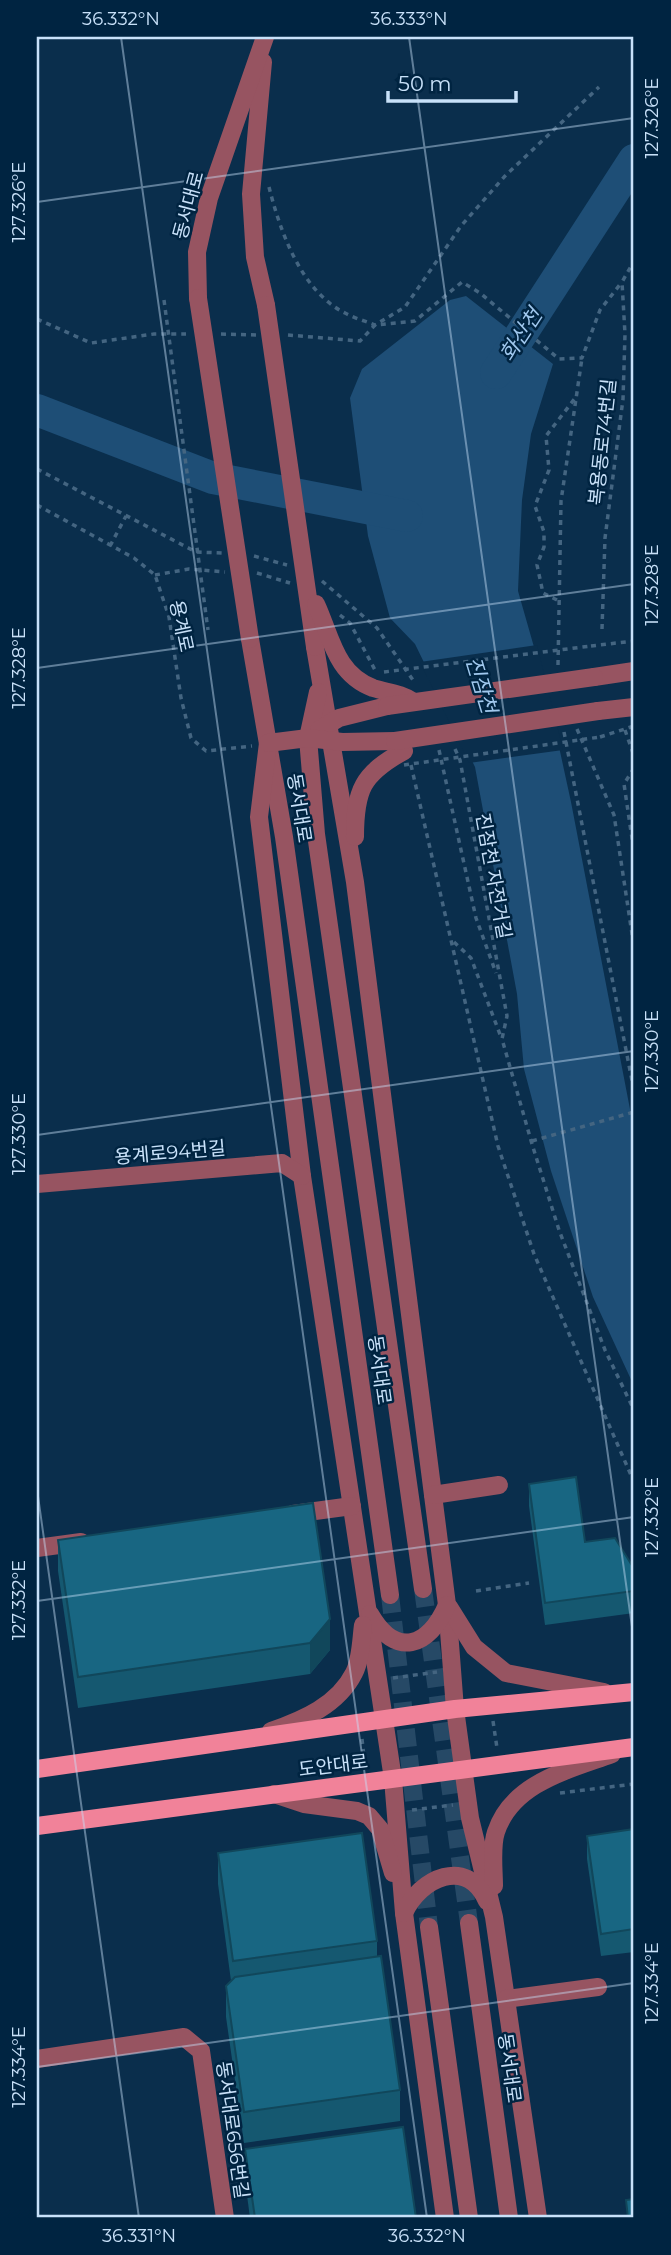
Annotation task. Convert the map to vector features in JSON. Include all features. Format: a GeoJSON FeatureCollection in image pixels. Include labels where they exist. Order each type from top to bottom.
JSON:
{"type":"FeatureCollection","features":[{"type":"Feature","properties":{"kind":"main road","name":"도안대로"},"geometry":{"type":"LineString","coordinates":[[37,1769],[455,1709],[634,1692]]}},
{"type":"Feature","properties":{"kind":"main road","name":"도안대로"},"geometry":{"type":"LineString","coordinates":[[37,1826],[631,1748]]}},
{"type":"Feature","properties":{"kind":"street","name":"동서대로"},"geometry":{"type":"LineString","coordinates":[[265,37],[209,198],[197,252],[198,298],[250,639],[284,837],[390,1595]]}},
{"type":"Feature","properties":{"kind":"street","name":"동서대로"},"geometry":{"type":"LineString","coordinates":[[265,37],[251,194],[255,257],[266,305],[328,732],[355,882]]}},
{"type":"Feature","properties":{"kind":"street"},"geometry":{"type":"LineString","coordinates":[[306,579],[341,664],[371,687],[417,697]]}},
{"type":"Feature","properties":{"kind":"street"},"geometry":{"type":"LineString","coordinates":[[445,2218],[404,1913],[393,1779],[302,1176],[259,817],[268,743],[308,738],[328,732],[387,706],[417,697],[634,671]]}},
{"type":"Feature","properties":{"kind":"street","name":"동서대로"},"geometry":{"type":"LineString","coordinates":[[321,682],[308,738],[316,834],[423,1589]]}},
{"type":"Feature","properties":{"kind":"street"},"geometry":{"type":"LineString","coordinates":[[538,2218],[494,1917],[468,1803],[455,1709],[447,1605],[355,882],[358,795],[369,775],[403,753],[419,737],[634,706]]}},
{"type":"Feature","properties":{"kind":"street"},"geometry":{"type":"LineString","coordinates":[[328,732],[403,753]]}},
{"type":"Feature","properties":{"kind":"street","name":"용계로94번길"},"geometry":{"type":"LineString","coordinates":[[37,1184],[282,1163],[302,1176]]}},
{"type":"Feature","properties":{"kind":"street"},"geometry":{"type":"LineString","coordinates":[[433,1495],[499,1485]]}},
{"type":"Feature","properties":{"kind":"street"},"geometry":{"type":"LineString","coordinates":[[270,1517],[352,1506]]}},
{"type":"Feature","properties":{"kind":"street"},"geometry":{"type":"LineString","coordinates":[[37,1548],[105,1539]]}},
{"type":"Feature","properties":{"kind":"street"},"geometry":{"type":"LineString","coordinates":[[366,1608],[377,1626],[388,1637],[410,1641],[421,1640],[431,1633],[447,1605]]}},
{"type":"Feature","properties":{"kind":"street"},"geometry":{"type":"LineString","coordinates":[[447,1605],[474,1647],[506,1673],[611,1693]]}},
{"type":"Feature","properties":{"kind":"street"},"geometry":{"type":"LineString","coordinates":[[260,1735],[313,1714],[337,1697],[355,1672],[366,1608]]}},
{"type":"Feature","properties":{"kind":"street"},"geometry":{"type":"LineString","coordinates":[[494,1917],[495,1833],[511,1803],[537,1784],[631,1748]]}},
{"type":"Feature","properties":{"kind":"street"},"geometry":{"type":"LineString","coordinates":[[273,1794],[304,1804],[357,1811],[369,1816],[380,1829],[404,1913]]}},
{"type":"Feature","properties":{"kind":"street"},"geometry":{"type":"LineString","coordinates":[[404,1913],[411,1898],[430,1880],[442,1875],[457,1876],[471,1882],[484,1895],[494,1917]]}},
{"type":"Feature","properties":{"kind":"street","name":"동서대로"},"geometry":{"type":"LineString","coordinates":[[469,1923],[509,2218]]}},
{"type":"Feature","properties":{"kind":"street"},"geometry":{"type":"LineString","coordinates":[[429,1927],[469,2218]]}},
{"type":"Feature","properties":{"kind":"street"},"geometry":{"type":"LineString","coordinates":[[506,1999],[598,1987]]}},
{"type":"Feature","properties":{"kind":"street","name":"동서대로656번길"},"geometry":{"type":"LineString","coordinates":[[37,2059],[184,2037],[201,2051],[225,2218]]}},
{"type":"Feature","properties":{"kind":"path"},"geometry":{"type":"LineString","coordinates":[[267,178],[286,240],[316,291],[344,313],[375,325],[405,307],[461,226],[505,176],[598,87]]}},
{"type":"Feature","properties":{"kind":"path"},"geometry":{"type":"LineString","coordinates":[[480,293],[559,359],[582,358],[600,310],[622,282],[634,261]]}},
{"type":"Feature","properties":{"kind":"path","name":"복용동로74번길"},"geometry":{"type":"LineString","coordinates":[[602,629],[605,538],[623,399],[625,334],[622,282]]}},
{"type":"Feature","properties":{"kind":"path"},"geometry":{"type":"LineString","coordinates":[[164,300],[208,630]]}},
{"type":"Feature","properties":{"kind":"path"},"geometry":{"type":"LineString","coordinates":[[557,600],[543,593],[539,584],[537,565],[544,547],[544,531],[535,506],[549,470],[547,436],[577,396]]}},
{"type":"Feature","properties":{"kind":"path"},"geometry":{"type":"LineString","coordinates":[[37,469],[196,552],[234,554]]}},
{"type":"Feature","properties":{"kind":"path"},"geometry":{"type":"LineString","coordinates":[[37,505],[134,558],[155,575],[189,569],[231,572]]}},
{"type":"Feature","properties":{"kind":"path"},"geometry":{"type":"LineString","coordinates":[[110,546],[126,516]]}},
{"type":"Feature","properties":{"kind":"path"},"geometry":{"type":"LineString","coordinates":[[247,554],[306,579],[377,628],[417,697]]}},
{"type":"Feature","properties":{"kind":"path"},"geometry":{"type":"LineString","coordinates":[[252,573],[306,579]]}},
{"type":"Feature","properties":{"kind":"path","name":"용계로"},"geometry":{"type":"LineString","coordinates":[[155,575],[169,617],[181,698],[191,738],[205,751],[268,743]]}},
{"type":"Feature","properties":{"kind":"path"},"geometry":{"type":"LineString","coordinates":[[330,606],[349,624],[377,675]]}},
{"type":"Feature","properties":{"kind":"path"},"geometry":{"type":"LineString","coordinates":[[368,669],[375,673],[634,641]]}},
{"type":"Feature","properties":{"kind":"path"},"geometry":{"type":"LineString","coordinates":[[634,726],[600,737],[403,753],[453,941],[498,1146],[539,1266],[634,1482]]}},
{"type":"Feature","properties":{"kind":"path"},"geometry":{"type":"LineString","coordinates":[[576,727],[614,815],[634,947]]}},
{"type":"Feature","properties":{"kind":"path"},"geometry":{"type":"LineString","coordinates":[[625,730],[634,756]]}},
{"type":"Feature","properties":{"kind":"path","name":"진잠천 자전거길"},"geometry":{"type":"LineString","coordinates":[[451,741],[460,760],[508,1016],[502,1039],[559,1230],[605,1350],[634,1410]]}},
{"type":"Feature","properties":{"kind":"path"},"geometry":{"type":"LineString","coordinates":[[437,744],[476,918],[486,951],[499,978]]}},
{"type":"Feature","properties":{"kind":"path"},"geometry":{"type":"LineString","coordinates":[[634,768],[624,784],[634,852]]}},
{"type":"Feature","properties":{"kind":"path"},"geometry":{"type":"LineString","coordinates":[[453,941],[471,958],[502,1039]]}},
{"type":"Feature","properties":{"kind":"path"},"geometry":{"type":"LineString","coordinates":[[531,1141],[634,1112]]}},
{"type":"Feature","properties":{"kind":"path"},"geometry":{"type":"LineString","coordinates":[[476,1591],[529,1583]]}},
{"type":"Feature","properties":{"kind":"path"},"geometry":{"type":"LineString","coordinates":[[377,1680],[453,1670]]}},
{"type":"Feature","properties":{"kind":"path"},"geometry":{"type":"LineString","coordinates":[[491,1705],[500,1766]]}},
{"type":"Feature","properties":{"kind":"path"},"geometry":{"type":"LineString","coordinates":[[360,1722],[368,1782]]}},
{"type":"Feature","properties":{"kind":"path"},"geometry":{"type":"LineString","coordinates":[[560,1793],[634,1784]]}},
{"type":"Feature","properties":{"kind":"path"},"geometry":{"type":"LineString","coordinates":[[396,1812],[468,1803]]}},
{"type":"Feature","properties":{"kind":"water"},"geometry":{"type":"Polygon","coordinates":[[[466,296],[553,364],[531,434],[522,500],[518,591],[548,696],[571,802],[634,1130],[634,1386],[593,1297],[551,1171],[524,1069],[517,994],[475,767],[415,644],[390,618],[368,536],[350,398],[362,369],[450,300],[466,296]]]}},
{"type":"Feature","properties":{"kind":"pier"},"geometry":{"type":"Polygon","coordinates":[[[537,645],[563,750],[469,763],[420,662],[537,645]]]}},
{"type":"Feature","properties":{"kind":"building"},"geometry":{"type":"Polygon","coordinates":[[[576,1477],[585,1542],[615,1538],[633,1567],[634,1591],[545,1603],[529,1484],[576,1477]]]}},
{"type":"Feature","properties":{"kind":"building"},"geometry":{"type":"Polygon","coordinates":[[[313,1503],[330,1619],[310,1643],[78,1677],[58,1540],[313,1503]]]}},
{"type":"Feature","properties":{"kind":"building"},"geometry":{"type":"Polygon","coordinates":[[[634,1829],[634,1929],[601,1934],[587,1836],[634,1829]]]}},
{"type":"Feature","properties":{"kind":"building"},"geometry":{"type":"Polygon","coordinates":[[[362,1833],[377,1941],[233,1961],[218,1853],[362,1833]]]}},
{"type":"Feature","properties":{"kind":"building"},"geometry":{"type":"Polygon","coordinates":[[[381,1956],[400,2090],[244,2112],[226,1986],[235,1977],[381,1956]]]}},
{"type":"Feature","properties":{"kind":"building"},"geometry":{"type":"Polygon","coordinates":[[[403,2127],[416,2218],[255,2218],[245,2149],[403,2127]]]}},
{"type":"Feature","properties":{"kind":"building"},"geometry":{"type":"Polygon","coordinates":[[[634,2199],[634,2218],[628,2218],[626,2200],[634,2199]]]}},
{"type":"Feature","properties":{"kind":"waterway","name":"화산천"},"geometry":{"type":"LineString","coordinates":[[496,373],[634,160]]}},
{"type":"Feature","properties":{"kind":"waterway","name":"진잠천"},"geometry":{"type":"LineString","coordinates":[[37,410],[213,478],[407,516]]}},
{"type":"Feature","properties":{"kind":"tunnel"},"geometry":{"type":"LineString","coordinates":[[423,1589],[469,1923]]}},
{"type":"Feature","properties":{"kind":"tunnel"},"geometry":{"type":"LineString","coordinates":[[390,1595],[429,1927]]}}]}
